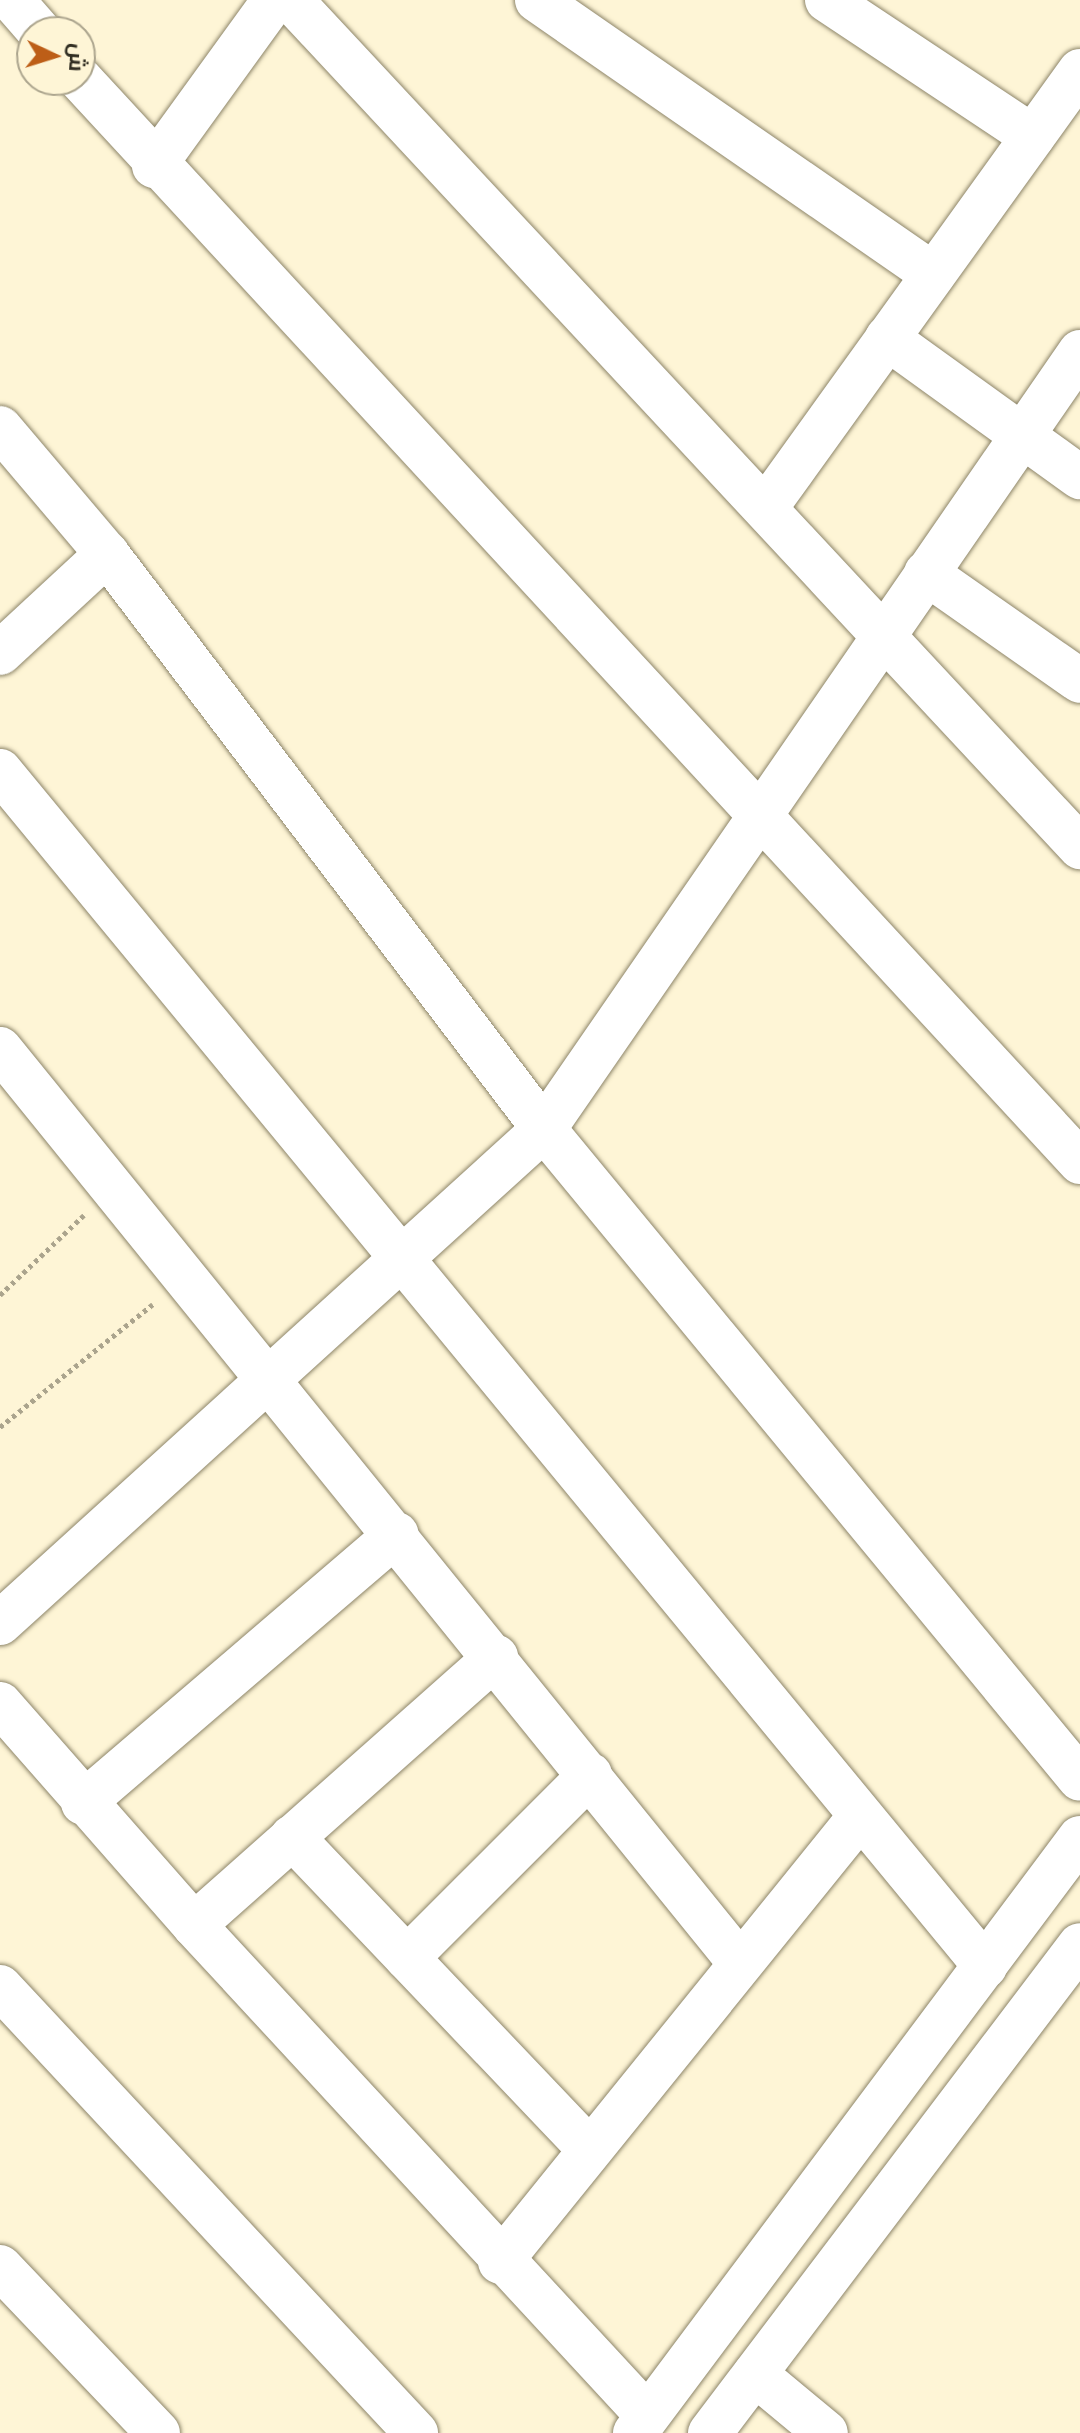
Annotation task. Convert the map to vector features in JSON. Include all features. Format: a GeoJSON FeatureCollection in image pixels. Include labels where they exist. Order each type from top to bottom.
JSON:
{"type":"FeatureCollection","features":[{"type":"Feature","properties":{"kind":"street"},"geometry":{"type":"LineString","coordinates":[[12,0],[26,16]]}},
{"type":"Feature","properties":{"kind":"street"},"geometry":{"type":"LineString","coordinates":[[154,166],[274,0]]}},
{"type":"Feature","properties":{"kind":"street"},"geometry":{"type":"LineString","coordinates":[[291,0],[767,506],[882,637],[1080,847]]}},
{"type":"Feature","properties":{"kind":"street"},"geometry":{"type":"LineString","coordinates":[[537,0],[933,274]]}},
{"type":"Feature","properties":{"kind":"street"},"geometry":{"type":"LineString","coordinates":[[827,0],[1033,137]]}},
{"type":"Feature","properties":{"kind":"street"},"geometry":{"type":"LineString","coordinates":[[767,506],[1080,71]]}},
{"type":"Feature","properties":{"kind":"street"},"geometry":{"type":"LineString","coordinates":[[94,96],[154,166],[1080,1162]]}},
{"type":"Feature","properties":{"kind":"street"},"geometry":{"type":"LineString","coordinates":[[887,338],[1080,477]]}},
{"type":"Feature","properties":{"kind":"street"},"geometry":{"type":"LineString","coordinates":[[0,1623],[407,1260],[544,1129],[1080,352]]}},
{"type":"Feature","properties":{"kind":"street"},"geometry":{"type":"LineString","coordinates":[[0,428],[107,554],[544,1129],[1080,1779]]}},
{"type":"Feature","properties":{"kind":"street"},"geometry":{"type":"LineString","coordinates":[[0,653],[107,554]]}},
{"type":"Feature","properties":{"kind":"street"},"geometry":{"type":"LineString","coordinates":[[926,573],[1080,681]]}},
{"type":"Feature","properties":{"kind":"street"},"geometry":{"type":"LineString","coordinates":[[0,771],[407,1260],[858,1819],[985,1966]]}},
{"type":"Feature","properties":{"kind":"street"},"geometry":{"type":"LineString","coordinates":[[0,1049],[188,1275],[739,1962]]}},
{"type":"Feature","properties":{"kind":"street"},"geometry":{"type":"LineString","coordinates":[[83,1803],[397,1534]]}},
{"type":"Feature","properties":{"kind":"street"},"geometry":{"type":"LineString","coordinates":[[194,1925],[496,1657]]}},
{"type":"Feature","properties":{"kind":"street"},"geometry":{"type":"LineString","coordinates":[[0,1704],[83,1803],[500,2262],[641,2424],[1080,1838]]}},
{"type":"Feature","properties":{"kind":"street"},"geometry":{"type":"LineString","coordinates":[[407,1958],[590,1775]]}},
{"type":"Feature","properties":{"kind":"street"},"geometry":{"type":"LineString","coordinates":[[500,2262],[739,1962],[858,1819]]}},
{"type":"Feature","properties":{"kind":"street"},"geometry":{"type":"LineString","coordinates":[[292,1837],[589,2149]]}},
{"type":"Feature","properties":{"kind":"street"},"geometry":{"type":"LineString","coordinates":[[710,2433],[1080,1945]]}},
{"type":"Feature","properties":{"kind":"street"},"geometry":{"type":"LineString","coordinates":[[0,1987],[416,2433]]}},
{"type":"Feature","properties":{"kind":"street"},"geometry":{"type":"LineString","coordinates":[[0,2267],[158,2433]]}},
{"type":"Feature","properties":{"kind":"street"},"geometry":{"type":"LineString","coordinates":[[755,2374],[826,2433]]}},
{"type":"Feature","properties":{"kind":"path"},"geometry":{"type":"LineString","coordinates":[[0,1295],[114,1187]]}},
{"type":"Feature","properties":{"kind":"path"},"geometry":{"type":"LineString","coordinates":[[0,1427],[188,1275]]}}]}
